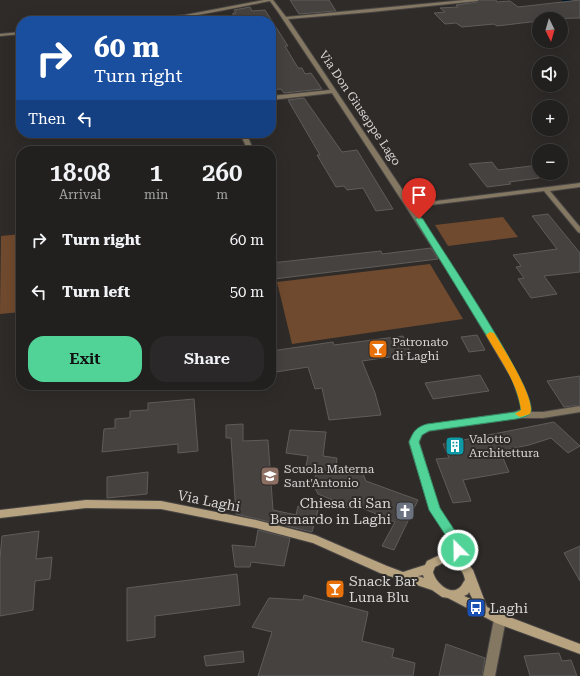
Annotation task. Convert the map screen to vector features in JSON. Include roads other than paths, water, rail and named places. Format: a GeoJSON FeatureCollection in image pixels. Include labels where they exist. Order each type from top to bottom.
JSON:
{"type":"FeatureCollection","features":[{"type":"Feature","properties":{"kind":"street","name":"Via Don Giuseppe Lago"},"geometry":{"type":"LineString","coordinates":[[271,0],[285,18],[460,284],[517,381],[525,402],[526,411],[516,415]]}},
{"type":"Feature","properties":{"kind":"street"},"geometry":{"type":"LineString","coordinates":[[181,16],[271,0]]}},
{"type":"Feature","properties":{"kind":"street"},"geometry":{"type":"LineString","coordinates":[[285,18],[477,0]]}},
{"type":"Feature","properties":{"kind":"street"},"geometry":{"type":"LineString","coordinates":[[0,35],[16,33]]}},
{"type":"Feature","properties":{"kind":"street"},"geometry":{"type":"LineString","coordinates":[[276,98],[334,92]]}},
{"type":"Feature","properties":{"kind":"street"},"geometry":{"type":"LineString","coordinates":[[410,206],[580,185]]}},
{"type":"Feature","properties":{"kind":"street"},"geometry":{"type":"LineString","coordinates":[[545,190],[580,231]]}},
{"type":"Feature","properties":{"kind":"street"},"geometry":{"type":"LineString","coordinates":[[452,594],[465,590],[469,586],[470,574],[462,563],[453,537],[435,510],[414,442],[418,433],[427,428],[516,415],[543,415],[580,409]]}},
{"type":"Feature","properties":{"kind":"street","name":"Via Laghi"},"geometry":{"type":"LineString","coordinates":[[0,514],[86,504],[161,505],[249,523],[315,539],[384,570],[433,586]]}},
{"type":"Feature","properties":{"kind":"street"},"geometry":{"type":"LineString","coordinates":[[442,558],[453,537]]}},
{"type":"Feature","properties":{"kind":"street"},"geometry":{"type":"LineString","coordinates":[[404,576],[428,569],[436,560],[442,558],[449,558],[462,563]]}},
{"type":"Feature","properties":{"kind":"street"},"geometry":{"type":"LineString","coordinates":[[428,569],[429,581],[438,591],[452,594],[500,619],[580,649]]}},
{"type":"Feature","properties":{"kind":"street"},"geometry":{"type":"LineString","coordinates":[[470,580],[482,609]]}},
{"type":"Feature","properties":{"kind":"street"},"geometry":{"type":"LineString","coordinates":[[490,676],[500,619]]}},
{"type":"Feature","properties":{"kind":"waterway"},"geometry":{"type":"LineString","coordinates":[[565,0],[580,11]]}},
{"type":"Feature","properties":{"kind":"place","name":"Patronato di Laghi"},"geometry":{"type":"Point","coordinates":[378,349]}},
{"type":"Feature","properties":{"kind":"place","name":"Valotto Architettura"},"geometry":{"type":"Point","coordinates":[455,446]}},
{"type":"Feature","properties":{"kind":"place","name":"Scuola Materna Sant'Antonio"},"geometry":{"type":"Point","coordinates":[270,476]}},
{"type":"Feature","properties":{"kind":"place","name":"Chiesa di San Bernardo in Laghi"},"geometry":{"type":"Point","coordinates":[405,511]}},
{"type":"Feature","properties":{"kind":"place","name":"Snack Bar Luna Blu"},"geometry":{"type":"Point","coordinates":[335,589]}},
{"type":"Feature","properties":{"kind":"place","name":"Laghi"},"geometry":{"type":"Point","coordinates":[476,608]}}]}
